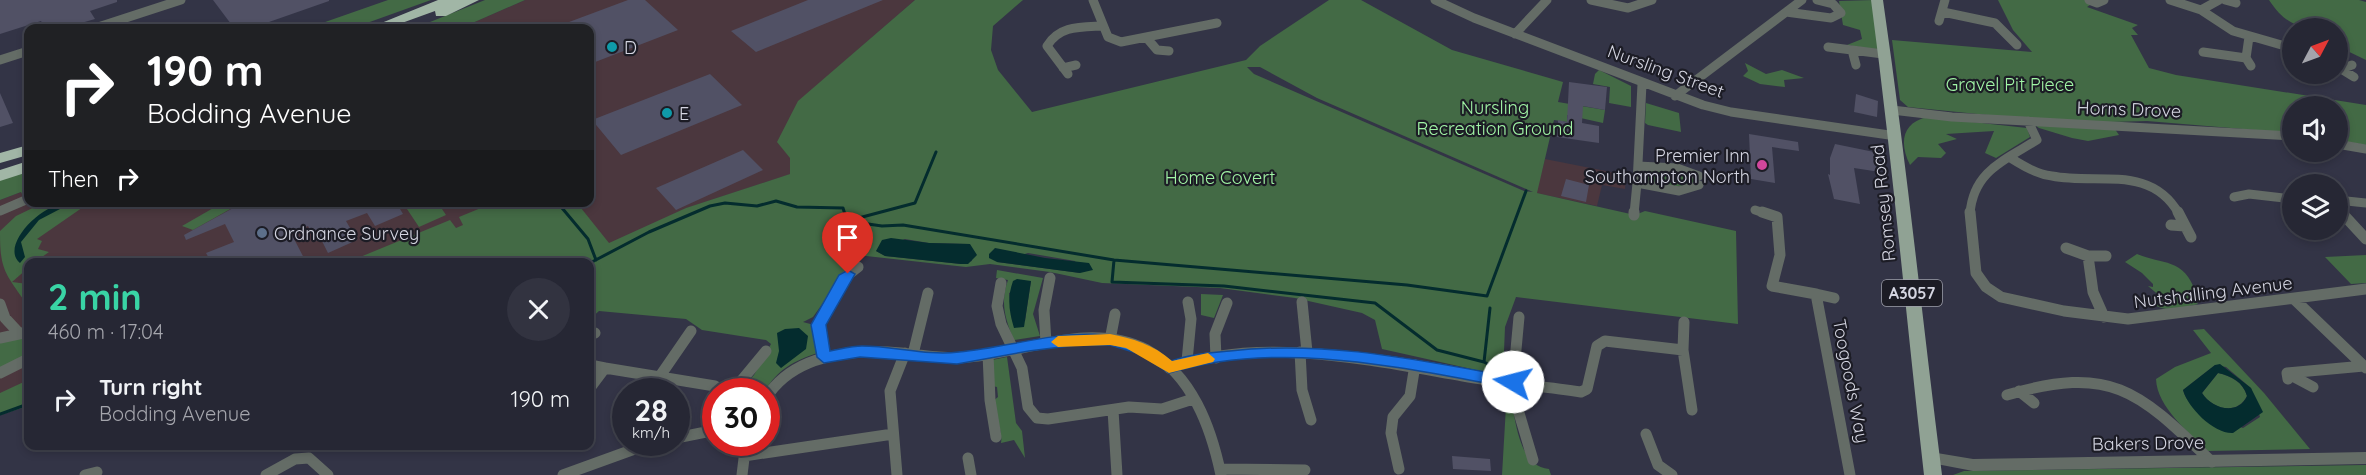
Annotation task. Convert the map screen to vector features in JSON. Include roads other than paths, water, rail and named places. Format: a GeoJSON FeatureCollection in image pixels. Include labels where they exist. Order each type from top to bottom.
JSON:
{"type":"FeatureCollection","features":[{"type":"Feature","properties":{"kind":"highway"},"geometry":{"type":"LineString","coordinates":[[387,24],[451,0]]}},
{"type":"Feature","properties":{"kind":"highway"},"geometry":{"type":"LineString","coordinates":[[411,24],[472,0]]}},
{"type":"Feature","properties":{"kind":"highway"},"geometry":{"type":"LineString","coordinates":[[0,145],[24,139]]}},
{"type":"Feature","properties":{"kind":"highway"},"geometry":{"type":"LineString","coordinates":[[0,158],[24,151]]}},
{"type":"Feature","properties":{"kind":"highway"},"geometry":{"type":"LineString","coordinates":[[0,167],[24,159]]}},
{"type":"Feature","properties":{"kind":"highway"},"geometry":{"type":"LineString","coordinates":[[0,176],[24,167]]}},
{"type":"Feature","properties":{"kind":"main road","name":"Romsey Road"},"geometry":{"type":"LineString","coordinates":[[1877,0],[1896,136],[1903,217],[1933,475]]}},
{"type":"Feature","properties":{"kind":"street"},"geometry":{"type":"LineString","coordinates":[[107,24],[181,0]]}},
{"type":"Feature","properties":{"kind":"street"},"geometry":{"type":"LineString","coordinates":[[1093,0],[1101,14],[1101,26],[1108,37],[1121,42],[1201,30],[1217,23]]}},
{"type":"Feature","properties":{"kind":"street","name":"Nursling Street"},"geometry":{"type":"LineString","coordinates":[[1435,0],[1515,34],[1675,96],[1731,112],[1896,136]]}},
{"type":"Feature","properties":{"kind":"street"},"geometry":{"type":"LineString","coordinates":[[1515,34],[1547,0]]}},
{"type":"Feature","properties":{"kind":"street"},"geometry":{"type":"LineString","coordinates":[[1591,0],[1628,8],[1652,0]]}},
{"type":"Feature","properties":{"kind":"street"},"geometry":{"type":"LineString","coordinates":[[1675,96],[1802,0]]}},
{"type":"Feature","properties":{"kind":"street"},"geometry":{"type":"LineString","coordinates":[[1786,12],[1831,18],[1841,14],[1833,4],[1817,0]]}},
{"type":"Feature","properties":{"kind":"street"},"geometry":{"type":"LineString","coordinates":[[1945,0],[1941,17],[1964,17],[1999,24],[2017,45]]}},
{"type":"Feature","properties":{"kind":"street"},"geometry":{"type":"LineString","coordinates":[[2170,0],[2201,10],[2221,27],[2282,45]]}},
{"type":"Feature","properties":{"kind":"street"},"geometry":{"type":"LineString","coordinates":[[2201,10],[2219,0]]}},
{"type":"Feature","properties":{"kind":"street"},"geometry":{"type":"LineString","coordinates":[[2225,0],[2236,3]]}},
{"type":"Feature","properties":{"kind":"street"},"geometry":{"type":"LineString","coordinates":[[1076,65],[1065,71],[1047,46],[1052,35],[1066,28],[1101,26]]}},
{"type":"Feature","properties":{"kind":"street"},"geometry":{"type":"LineString","coordinates":[[1146,37],[1155,53],[1169,51]]}},
{"type":"Feature","properties":{"kind":"street"},"geometry":{"type":"LineString","coordinates":[[2203,52],[2249,62],[2249,37]]}},
{"type":"Feature","properties":{"kind":"street"},"geometry":{"type":"LineString","coordinates":[[1828,47],[1883,54]]}},
{"type":"Feature","properties":{"kind":"street"},"geometry":{"type":"LineString","coordinates":[[1852,50],[1856,65]]}},
{"type":"Feature","properties":{"kind":"street"},"geometry":{"type":"LineString","coordinates":[[0,60],[24,52]]}},
{"type":"Feature","properties":{"kind":"street"},"geometry":{"type":"LineString","coordinates":[[2348,66],[2352,65]]}},
{"type":"Feature","properties":{"kind":"street"},"geometry":{"type":"LineString","coordinates":[[2348,73],[2354,77]]}},
{"type":"Feature","properties":{"kind":"street"},"geometry":{"type":"LineString","coordinates":[[1634,215],[1642,84]]}},
{"type":"Feature","properties":{"kind":"street","name":"Horns Drove"},"geometry":{"type":"LineString","coordinates":[[1892,110],[2028,122],[2282,135]]}},
{"type":"Feature","properties":{"kind":"street","name":"Nutshalling Avenue"},"geometry":{"type":"LineString","coordinates":[[2028,122],[2037,140],[2034,144],[2009,157],[1980,180],[1971,199],[1970,217],[1979,280],[1992,292],[2008,299],[2104,317],[2154,317],[2366,289]]}},
{"type":"Feature","properties":{"kind":"street"},"geometry":{"type":"LineString","coordinates":[[2348,146],[2366,149]]}},
{"type":"Feature","properties":{"kind":"street"},"geometry":{"type":"LineString","coordinates":[[2009,157],[2032,170],[2054,177],[2134,181],[2153,187],[2164,193],[2171,201],[2191,237]]}},
{"type":"Feature","properties":{"kind":"street"},"geometry":{"type":"LineString","coordinates":[[1637,183],[1679,191],[1699,181],[1687,169],[1675,166],[1638,166]]}},
{"type":"Feature","properties":{"kind":"street"},"geometry":{"type":"LineString","coordinates":[[2234,197],[2247,191],[2282,197]]}},
{"type":"Feature","properties":{"kind":"street"},"geometry":{"type":"LineString","coordinates":[[0,211],[24,201]]}},
{"type":"Feature","properties":{"kind":"street"},"geometry":{"type":"LineString","coordinates":[[2348,201],[2366,203]]}},
{"type":"Feature","properties":{"kind":"street","name":"Toogoods Way"},"geometry":{"type":"LineString","coordinates":[[1755,210],[1777,217],[1780,255],[1772,286],[1834,298]]}},
{"type":"Feature","properties":{"kind":"street"},"geometry":{"type":"LineString","coordinates":[[2348,220],[2366,239]]}},
{"type":"Feature","properties":{"kind":"street"},"geometry":{"type":"LineString","coordinates":[[2170,225],[2185,226]]}},
{"type":"Feature","properties":{"kind":"street"},"geometry":{"type":"LineString","coordinates":[[2066,248],[2088,256],[2106,256]]}},
{"type":"Feature","properties":{"kind":"street"},"geometry":{"type":"LineString","coordinates":[[2088,256],[2093,292],[2104,317]]}},
{"type":"Feature","properties":{"kind":"street"},"geometry":{"type":"LineString","coordinates":[[824,357],[819,325],[844,278],[858,267]]}},
{"type":"Feature","properties":{"kind":"street"},"geometry":{"type":"LineString","coordinates":[[1046,343],[1041,318],[1042,303],[1050,278]]}},
{"type":"Feature","properties":{"kind":"street"},"geometry":{"type":"LineString","coordinates":[[1001,283],[997,306],[1001,324],[1022,368],[1028,407],[1037,418],[1048,420],[1129,407],[1162,409],[1193,399]]}},
{"type":"Feature","properties":{"kind":"street"},"geometry":{"type":"LineString","coordinates":[[897,475],[890,391],[909,354],[928,293]]}},
{"type":"Feature","properties":{"kind":"street","name":"Toogoods Way"},"geometry":{"type":"LineString","coordinates":[[1816,294],[1850,475]]}},
{"type":"Feature","properties":{"kind":"street"},"geometry":{"type":"LineString","coordinates":[[2294,299],[2365,367]]}},
{"type":"Feature","properties":{"kind":"street"},"geometry":{"type":"LineString","coordinates":[[1187,361],[1191,319],[1188,302]]}},
{"type":"Feature","properties":{"kind":"street"},"geometry":{"type":"LineString","coordinates":[[1302,302],[1302,390],[1311,420]]}},
{"type":"Feature","properties":{"kind":"street"},"geometry":{"type":"LineString","coordinates":[[1216,358],[1212,340],[1214,328],[1227,303]]}},
{"type":"Feature","properties":{"kind":"street"},"geometry":{"type":"LineString","coordinates":[[0,304],[3,322],[23,332]]}},
{"type":"Feature","properties":{"kind":"street"},"geometry":{"type":"LineString","coordinates":[[1110,340],[1115,314]]}},
{"type":"Feature","properties":{"kind":"street"},"geometry":{"type":"LineString","coordinates":[[1519,316],[1515,383],[1521,424],[1533,460]]}},
{"type":"Feature","properties":{"kind":"street"},"geometry":{"type":"LineString","coordinates":[[1684,322],[1683,350],[1692,410]]}},
{"type":"Feature","properties":{"kind":"street"},"geometry":{"type":"LineString","coordinates":[[660,376],[691,331]]}},
{"type":"Feature","properties":{"kind":"street"},"geometry":{"type":"LineString","coordinates":[[0,338],[23,332]]}},
{"type":"Feature","properties":{"kind":"street"},"geometry":{"type":"LineString","coordinates":[[780,380],[824,357],[860,351],[957,358],[1046,343],[1110,340],[1145,350],[1169,368],[1205,419],[1221,472],[1305,470]]}},
{"type":"Feature","properties":{"kind":"street"},"geometry":{"type":"LineString","coordinates":[[1169,368],[1187,361],[1270,352],[1303,352],[1371,358],[1581,392],[1587,389],[1597,346],[1605,341],[1683,350]]}},
{"type":"Feature","properties":{"kind":"street"},"geometry":{"type":"LineString","coordinates":[[744,378],[766,351]]}},
{"type":"Feature","properties":{"kind":"street"},"geometry":{"type":"LineString","coordinates":[[988,354],[991,413],[996,437]]}},
{"type":"Feature","properties":{"kind":"street"},"geometry":{"type":"LineString","coordinates":[[0,373],[24,361]]}},
{"type":"Feature","properties":{"kind":"street"},"geometry":{"type":"LineString","coordinates":[[1399,469],[1390,434],[1393,417],[1410,396],[1415,365]]}},
{"type":"Feature","properties":{"kind":"street"},"geometry":{"type":"LineString","coordinates":[[594,366],[702,384]]}},
{"type":"Feature","properties":{"kind":"street"},"geometry":{"type":"LineString","coordinates":[[2313,387],[2288,376],[2365,367]]}},
{"type":"Feature","properties":{"kind":"street"},"geometry":{"type":"LineString","coordinates":[[594,383],[605,368]]}},
{"type":"Feature","properties":{"kind":"street"},"geometry":{"type":"LineString","coordinates":[[2034,403],[2013,393],[2043,385],[2072,384],[2103,385],[2126,391],[2147,402],[2212,462]]}},
{"type":"Feature","properties":{"kind":"street"},"geometry":{"type":"LineString","coordinates":[[1113,410],[1117,475]]}},
{"type":"Feature","properties":{"kind":"street"},"geometry":{"type":"LineString","coordinates":[[780,445],[893,434]]}},
{"type":"Feature","properties":{"kind":"street"},"geometry":{"type":"LineString","coordinates":[[1646,434],[1658,465],[1671,475]]}},
{"type":"Feature","properties":{"kind":"street"},"geometry":{"type":"LineString","coordinates":[[563,475],[619,456]]}},
{"type":"Feature","properties":{"kind":"street"},"geometry":{"type":"LineString","coordinates":[[742,475],[744,456]]}},
{"type":"Feature","properties":{"kind":"street"},"geometry":{"type":"LineString","coordinates":[[266,475],[295,459],[309,458],[328,475]]}},
{"type":"Feature","properties":{"kind":"street"},"geometry":{"type":"LineString","coordinates":[[968,458],[971,475]]}},
{"type":"Feature","properties":{"kind":"street","name":"Bakers Drove"},"geometry":{"type":"LineString","coordinates":[[1931,458],[1973,465],[2366,458]]}},
{"type":"Feature","properties":{"kind":"waterway"},"geometry":{"type":"LineString","coordinates":[[851,220],[915,203],[936,152]]}},
{"type":"Feature","properties":{"kind":"waterway"},"geometry":{"type":"LineString","coordinates":[[1114,260],[1407,285],[1487,296],[1526,191]]}},
{"type":"Feature","properties":{"kind":"waterway"},"geometry":{"type":"LineString","coordinates":[[596,260],[649,232],[710,206],[725,203],[757,206],[776,201],[797,207],[843,208],[847,221],[882,226],[903,225],[1114,260]]}},
{"type":"Feature","properties":{"kind":"waterway"},"geometry":{"type":"LineString","coordinates":[[561,207],[588,239],[596,260]]}},
{"type":"Feature","properties":{"kind":"waterway"},"geometry":{"type":"LineString","coordinates":[[1114,260],[1112,282],[1224,286],[1375,303],[1437,350],[1484,362]]}},
{"type":"Feature","properties":{"kind":"waterway"},"geometry":{"type":"LineString","coordinates":[[1484,362],[1490,308]]}},
{"type":"Feature","properties":{"kind":"waterway"},"geometry":{"type":"LineString","coordinates":[[1484,362],[1497,369]]}},
{"type":"Feature","properties":{"kind":"waterway"},"geometry":{"type":"LineString","coordinates":[[0,414],[24,405]]}},
{"type":"Feature","properties":{"kind":"place","name":"D"},"geometry":{"type":"Point","coordinates":[612,47]}},
{"type":"Feature","properties":{"kind":"place","name":"E"},"geometry":{"type":"Point","coordinates":[667,113]}},
{"type":"Feature","properties":{"kind":"place","name":"Premier Inn Southampton North"},"geometry":{"type":"Point","coordinates":[1762,165]}},
{"type":"Feature","properties":{"kind":"place","name":"Ordnance Survey"},"geometry":{"type":"Point","coordinates":[262,233]}},
{"type":"Feature","properties":{"kind":"park label","name":"Gravel Pit Piece"},"geometry":{"type":"Point","coordinates":[2010,84]}},
{"type":"Feature","properties":{"kind":"park label","name":"Nursling Recreation Ground"},"geometry":{"type":"Point","coordinates":[1495,117]}},
{"type":"Feature","properties":{"kind":"park label","name":"Home Covert"},"geometry":{"type":"Point","coordinates":[1220,177]}}]}
